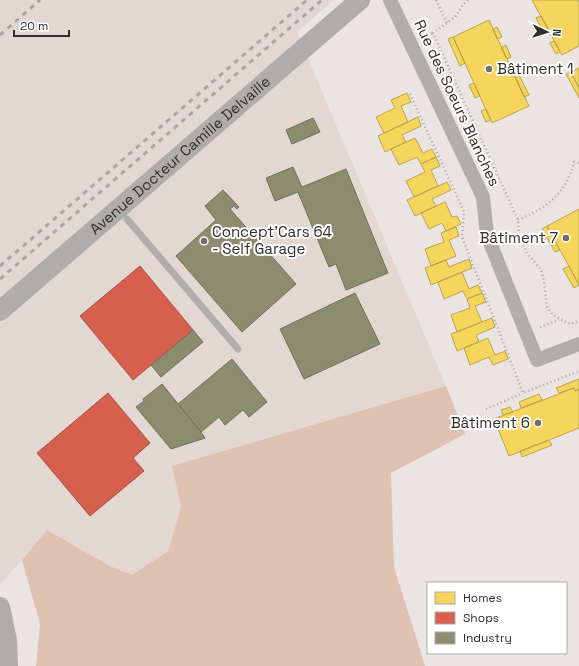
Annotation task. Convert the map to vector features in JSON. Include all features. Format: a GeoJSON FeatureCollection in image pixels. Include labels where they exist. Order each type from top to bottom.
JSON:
{"type":"FeatureCollection","features":[{"type":"Feature","properties":{"kind":"street","name":"Avenue Docteur Camille Delvaille"},"geometry":{"type":"LineString","coordinates":[[0,311],[360,0]]}},
{"type":"Feature","properties":{"kind":"street","name":"Rue des Soeurs Blanches"},"geometry":{"type":"LineString","coordinates":[[390,0],[483,197],[487,235],[537,360],[579,344]]}},
{"type":"Feature","properties":{"kind":"street"},"geometry":{"type":"LineString","coordinates":[[0,607],[7,640],[8,666]]}},
{"type":"Feature","properties":{"kind":"lane"},"geometry":{"type":"LineString","coordinates":[[127,219],[238,349]]}},
{"type":"Feature","properties":{"kind":"path"},"geometry":{"type":"LineString","coordinates":[[436,0],[447,23]]}},
{"type":"Feature","properties":{"kind":"path"},"geometry":{"type":"LineString","coordinates":[[468,0],[463,4],[455,17],[432,33],[518,220],[519,236],[527,254],[541,270],[548,307],[552,314],[570,324],[579,321]]}},
{"type":"Feature","properties":{"kind":"path"},"geometry":{"type":"LineString","coordinates":[[410,94],[464,212],[462,237],[504,342]]}},
{"type":"Feature","properties":{"kind":"path"},"geometry":{"type":"LineString","coordinates":[[518,220],[539,210],[555,197],[565,186],[570,177],[574,162],[579,163]]}},
{"type":"Feature","properties":{"kind":"path"},"geometry":{"type":"LineString","coordinates":[[486,409],[523,393]]}},
{"type":"Feature","properties":{"kind":"shaded area"},"geometry":{"type":"Polygon","coordinates":[[[0,0],[334,0],[297,32],[446,386],[172,466],[181,507],[168,551],[132,576],[110,566],[47,530],[0,584],[0,0]]]}},
{"type":"Feature","properties":{"kind":"shaded area"},"geometry":{"type":"Polygon","coordinates":[[[446,386],[465,434],[391,473],[394,567],[425,666],[36,666],[40,624],[22,560],[47,530],[110,566],[132,575],[168,551],[181,507],[172,466],[446,386]]]}},
{"type":"Feature","properties":{"kind":"building: Homes"},"geometry":{"type":"Polygon","coordinates":[[[532,0],[578,0],[579,46],[562,55],[532,0]]]}},
{"type":"Feature","properties":{"kind":"building: Homes"},"geometry":{"type":"Polygon","coordinates":[[[541,16],[548,28],[543,31],[536,18],[541,16]]]}},
{"type":"Feature","properties":{"kind":"building: Homes","name":"Bâtiment 1"},"geometry":{"type":"Polygon","coordinates":[[[489,20],[529,106],[492,123],[453,37],[489,20]]]}},
{"type":"Feature","properties":{"kind":"building: Homes"},"geometry":{"type":"Polygon","coordinates":[[[497,27],[502,37],[497,39],[493,29],[497,27]]]}},
{"type":"Feature","properties":{"kind":"building: Homes"},"geometry":{"type":"Polygon","coordinates":[[[453,37],[465,63],[460,66],[448,39],[453,37]]]}},
{"type":"Feature","properties":{"kind":"building: Homes"},"geometry":{"type":"Polygon","coordinates":[[[554,41],[560,52],[556,54],[550,43],[554,41]]]}},
{"type":"Feature","properties":{"kind":"building: Homes"},"geometry":{"type":"Polygon","coordinates":[[[506,45],[511,57],[507,59],[501,48],[506,45]]]}},
{"type":"Feature","properties":{"kind":"building: Homes"},"geometry":{"type":"Polygon","coordinates":[[[579,68],[579,88],[571,72],[579,68]]]}},
{"type":"Feature","properties":{"kind":"building: Homes"},"geometry":{"type":"Polygon","coordinates":[[[571,72],[579,88],[579,98],[566,74],[571,72]]]}},
{"type":"Feature","properties":{"kind":"building: Homes"},"geometry":{"type":"Polygon","coordinates":[[[518,73],[529,95],[524,97],[514,75],[518,73]]]}},
{"type":"Feature","properties":{"kind":"building: Homes"},"geometry":{"type":"Polygon","coordinates":[[[474,83],[480,96],[475,98],[469,85],[474,83]]]}},
{"type":"Feature","properties":{"kind":"building: Homes"},"geometry":{"type":"Polygon","coordinates":[[[407,93],[411,102],[401,106],[408,122],[384,133],[376,117],[395,108],[391,100],[407,93]]]}},
{"type":"Feature","properties":{"kind":"building: Homes"},"geometry":{"type":"Polygon","coordinates":[[[486,109],[491,120],[486,122],[481,111],[486,109]]]}},
{"type":"Feature","properties":{"kind":"building: Homes"},"geometry":{"type":"Polygon","coordinates":[[[418,117],[421,126],[402,135],[406,142],[385,152],[378,136],[418,117]]]}},
{"type":"Feature","properties":{"kind":"building: Homes"},"geometry":{"type":"Polygon","coordinates":[[[415,138],[423,153],[432,149],[436,157],[421,164],[417,157],[399,165],[391,149],[415,138]]]}},
{"type":"Feature","properties":{"kind":"building: Homes"},"geometry":{"type":"Polygon","coordinates":[[[436,157],[440,166],[431,170],[438,186],[414,197],[406,181],[425,172],[421,164],[436,157]]]}},
{"type":"Feature","properties":{"kind":"building: Homes"},"geometry":{"type":"Polygon","coordinates":[[[447,182],[451,190],[432,199],[436,206],[415,216],[407,200],[447,182]]]}},
{"type":"Feature","properties":{"kind":"building: Homes"},"geometry":{"type":"Polygon","coordinates":[[[445,202],[452,217],[457,216],[461,224],[446,231],[442,223],[429,229],[421,213],[445,202]]]}},
{"type":"Feature","properties":{"kind":"building: Homes","name":"Bâtiment 7"},"geometry":{"type":"Polygon","coordinates":[[[579,209],[579,285],[547,226],[579,209]]]}},
{"type":"Feature","properties":{"kind":"building: Homes"},"geometry":{"type":"Polygon","coordinates":[[[547,226],[560,250],[555,252],[542,229],[547,226]]]}},
{"type":"Feature","properties":{"kind":"building: Homes"},"geometry":{"type":"Polygon","coordinates":[[[456,227],[459,236],[449,240],[456,256],[431,266],[425,249],[444,242],[441,233],[456,227]]]}},
{"type":"Feature","properties":{"kind":"building: Homes"},"geometry":{"type":"Polygon","coordinates":[[[469,259],[472,268],[431,285],[425,268],[446,260],[449,267],[469,259]]]}},
{"type":"Feature","properties":{"kind":"building: Homes"},"geometry":{"type":"Polygon","coordinates":[[[569,266],[579,285],[574,288],[563,269],[569,266]]]}},
{"type":"Feature","properties":{"kind":"building: Homes"},"geometry":{"type":"Polygon","coordinates":[[[462,272],[469,289],[478,285],[482,293],[467,299],[463,291],[444,299],[438,282],[462,272]]]}},
{"type":"Feature","properties":{"kind":"building: Homes"},"geometry":{"type":"Polygon","coordinates":[[[482,293],[486,302],[475,306],[482,322],[457,332],[451,315],[470,308],[467,299],[482,293]]]}},
{"type":"Feature","properties":{"kind":"building: Homes"},"geometry":{"type":"Polygon","coordinates":[[[492,318],[495,327],[476,335],[479,342],[457,351],[451,334],[492,318]]]}},
{"type":"Feature","properties":{"kind":"building: Homes"},"geometry":{"type":"Polygon","coordinates":[[[488,338],[495,355],[505,351],[508,359],[493,365],[489,357],[470,365],[464,348],[488,338]]]}},
{"type":"Feature","properties":{"kind":"building: Homes"},"geometry":{"type":"Polygon","coordinates":[[[579,379],[579,389],[575,391],[574,388],[559,393],[556,388],[579,379]]]}},
{"type":"Feature","properties":{"kind":"building: Homes","name":"Bâtiment 6"},"geometry":{"type":"Polygon","coordinates":[[[574,388],[575,391],[579,389],[579,428],[509,456],[494,419],[574,388]]]}},
{"type":"Feature","properties":{"kind":"building: Homes"},"geometry":{"type":"Polygon","coordinates":[[[539,394],[542,400],[521,408],[519,402],[539,394]]]}},
{"type":"Feature","properties":{"kind":"building: Homes"},"geometry":{"type":"Polygon","coordinates":[[[510,407],[513,412],[503,415],[501,410],[510,407]]]}},
{"type":"Feature","properties":{"kind":"building: Homes"},"geometry":{"type":"Polygon","coordinates":[[[549,440],[552,445],[522,457],[520,451],[549,440]]]}},
{"type":"Feature","properties":{"kind":"building: Shops"},"geometry":{"type":"Polygon","coordinates":[[[140,266],[193,330],[133,380],[80,316],[140,266]]]}},
{"type":"Feature","properties":{"kind":"building: Shops"},"geometry":{"type":"Polygon","coordinates":[[[108,393],[150,443],[133,458],[144,471],[90,516],[37,453],[108,393]]]}},
{"type":"Feature","properties":{"kind":"building: Industry"},"geometry":{"type":"Polygon","coordinates":[[[313,118],[320,132],[292,144],[286,130],[313,118]]]}},
{"type":"Feature","properties":{"kind":"building: Industry"},"geometry":{"type":"Polygon","coordinates":[[[293,167],[302,187],[346,169],[388,273],[346,290],[336,264],[329,267],[298,192],[275,201],[266,178],[293,167]]]}},
{"type":"Feature","properties":{"kind":"building: Industry"},"geometry":{"type":"Polygon","coordinates":[[[223,190],[239,207],[237,209],[234,206],[230,209],[296,284],[242,332],[176,256],[216,220],[205,206],[223,190]]]}},
{"type":"Feature","properties":{"kind":"building: Industry"},"geometry":{"type":"Polygon","coordinates":[[[355,293],[380,344],[304,379],[280,329],[355,293]]]}},
{"type":"Feature","properties":{"kind":"building: Industry"},"geometry":{"type":"Polygon","coordinates":[[[193,330],[203,342],[161,377],[151,365],[193,330]]]}},
{"type":"Feature","properties":{"kind":"building: Industry"},"geometry":{"type":"Polygon","coordinates":[[[232,359],[267,402],[249,417],[243,410],[225,425],[219,417],[201,432],[178,404],[232,359]]]}},
{"type":"Feature","properties":{"kind":"building: Industry"},"geometry":{"type":"Polygon","coordinates":[[[162,384],[205,438],[171,449],[136,407],[144,401],[143,399],[162,384]]]}},
{"type":"Feature","properties":{"kind":"railway"},"geometry":{"type":"LineString","coordinates":[[0,35],[40,0]]}},
{"type":"Feature","properties":{"kind":"railway"},"geometry":{"type":"LineString","coordinates":[[0,266],[307,0]]}},
{"type":"Feature","properties":{"kind":"railway"},"geometry":{"type":"LineString","coordinates":[[0,279],[322,0]]}},
{"type":"Feature","properties":{"kind":"place","name":"Bâtiment 1"},"geometry":{"type":"Point","coordinates":[489,69]}},
{"type":"Feature","properties":{"kind":"place","name":"Bâtiment 7"},"geometry":{"type":"Point","coordinates":[566,238]}},
{"type":"Feature","properties":{"kind":"place","name":"Concept'Cars 64 - Self Garage"},"geometry":{"type":"Point","coordinates":[204,241]}},
{"type":"Feature","properties":{"kind":"place","name":"Bâtiment 6"},"geometry":{"type":"Point","coordinates":[538,423]}}]}
